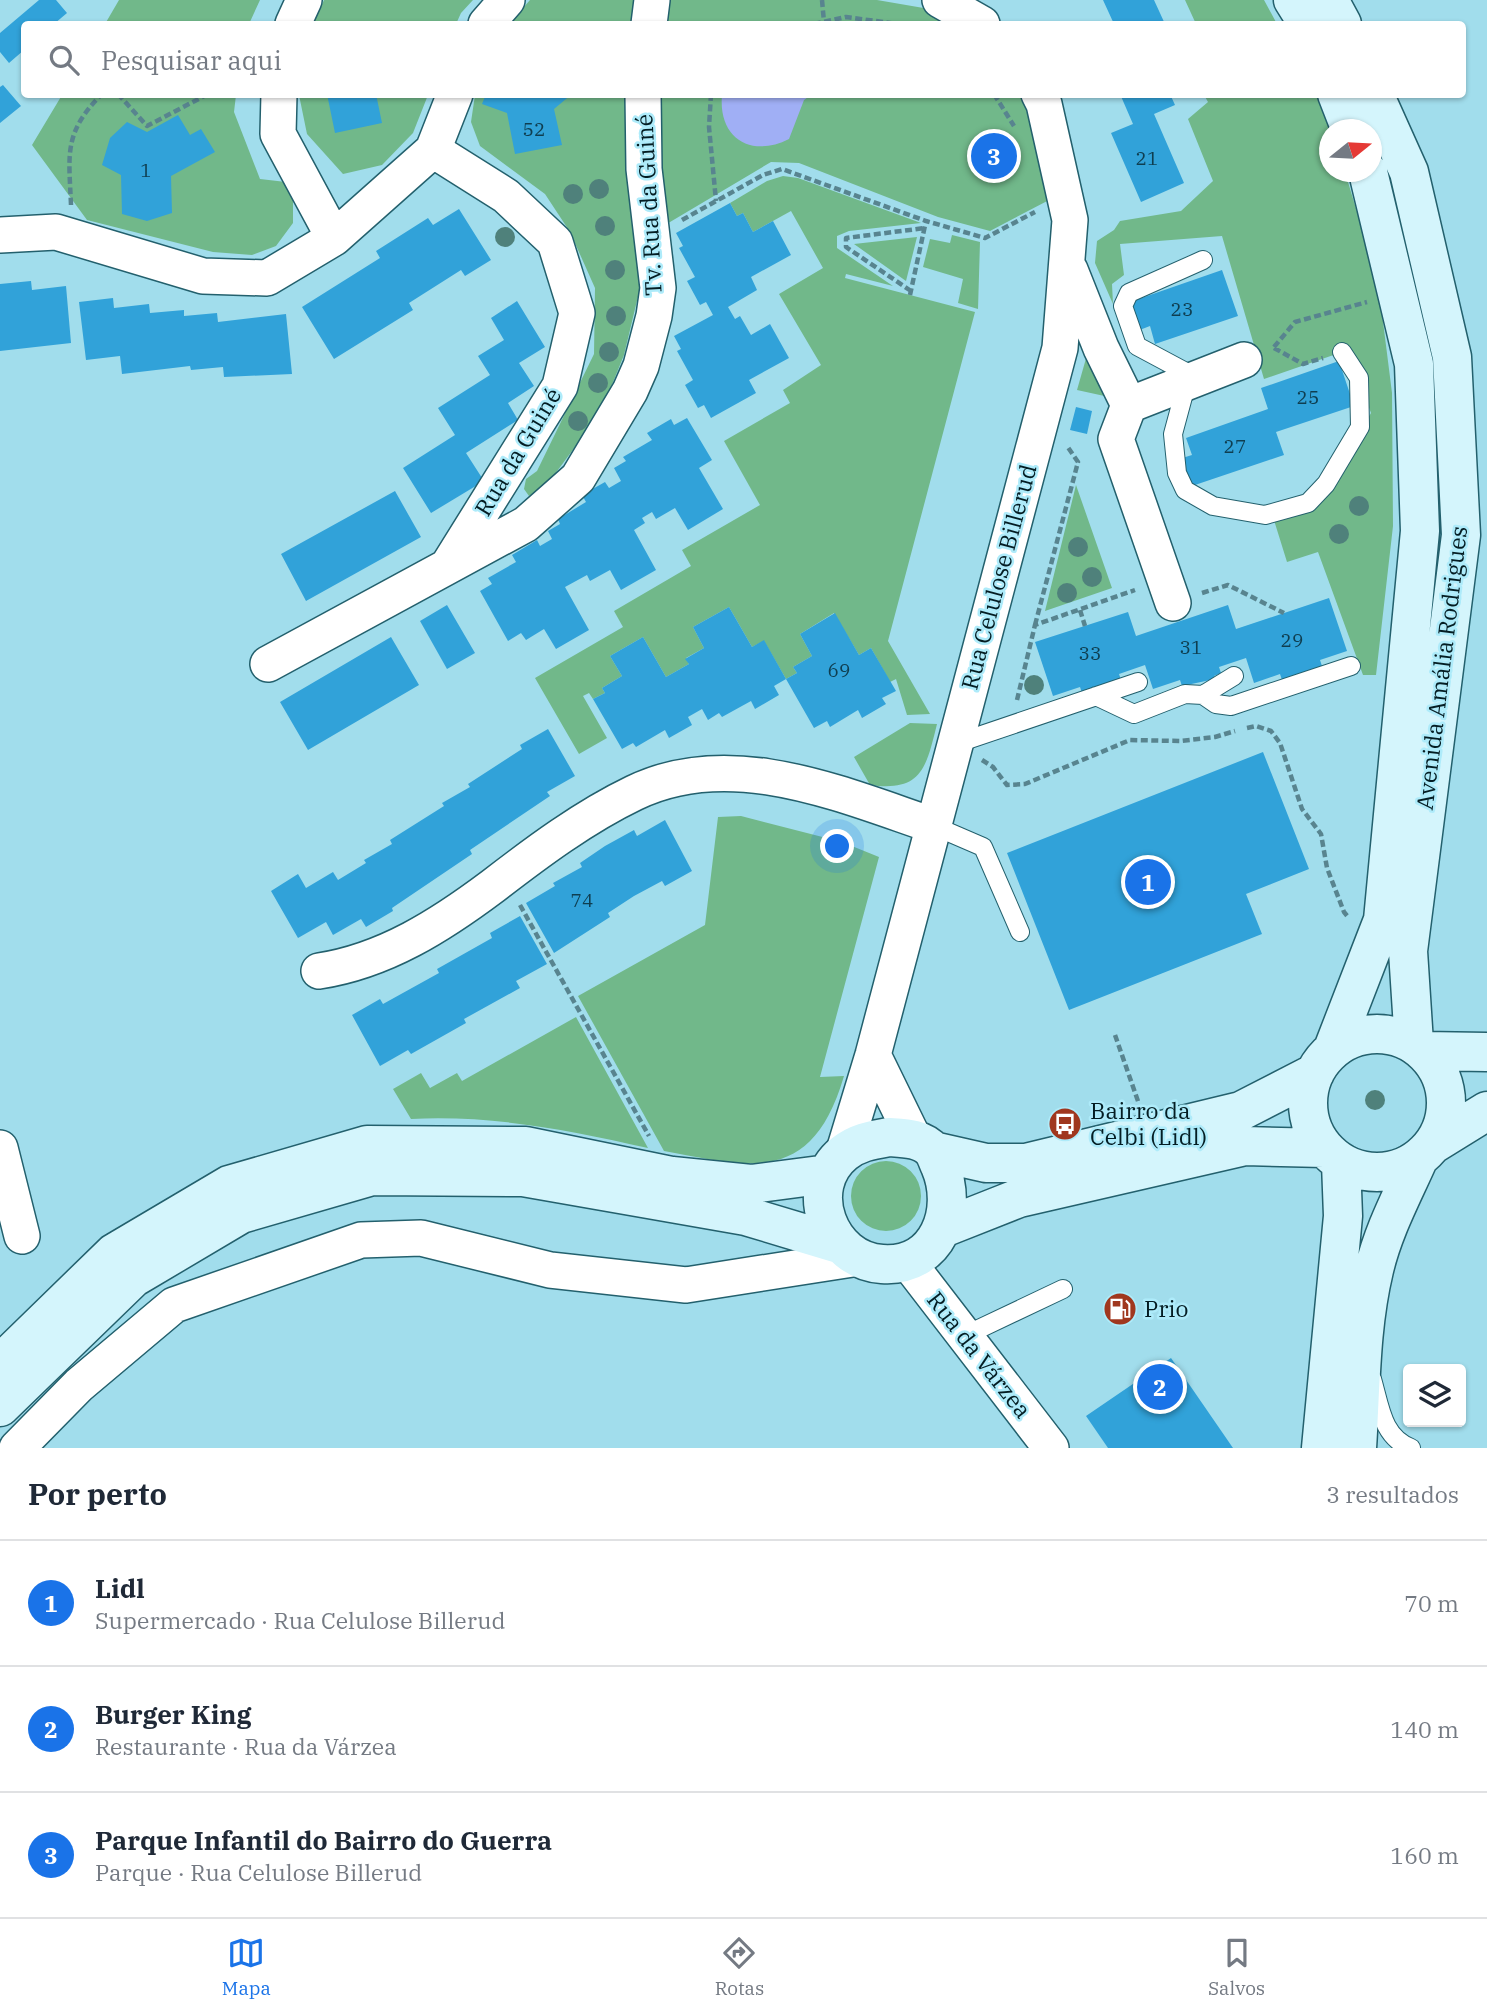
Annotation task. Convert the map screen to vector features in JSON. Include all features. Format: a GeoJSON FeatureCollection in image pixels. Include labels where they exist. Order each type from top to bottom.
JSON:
{"type":"FeatureCollection","features":[{"type":"Feature","properties":{"kind":"main road"},"geometry":{"type":"LineString","coordinates":[[1293,0],[1306,21]]}},
{"type":"Feature","properties":{"kind":"main road"},"geometry":{"type":"LineString","coordinates":[[1329,0],[1340,21]]}},
{"type":"Feature","properties":{"kind":"main road"},"geometry":{"type":"LineString","coordinates":[[1339,98],[1347,119]]}},
{"type":"Feature","properties":{"kind":"main road","name":"Avenida Amália Rodrigues"},"geometry":{"type":"LineString","coordinates":[[1376,98],[1409,172],[1452,357],[1461,535],[1408,951],[1419,1047]]}},
{"type":"Feature","properties":{"kind":"main road","name":"Avenida Amália Rodrigues"},"geometry":{"type":"LineString","coordinates":[[1324,1061],[1383,920],[1420,531],[1414,364],[1370,182]]}},
{"type":"Feature","properties":{"kind":"main road"},"geometry":{"type":"LineString","coordinates":[[0,1364],[114,1253],[229,1185],[367,1145],[526,1146],[671,1176],[751,1184],[835,1164],[864,1141],[889,1138],[986,1163],[1026,1163],[1241,1111],[1324,1061],[1351,1038],[1372,1033],[1394,1035],[1419,1047],[1487,1052]]}},
{"type":"Feature","properties":{"kind":"main road"},"geometry":{"type":"LineString","coordinates":[[1357,1448],[1364,1351],[1374,1269],[1391,1217],[1443,1126],[1447,1106],[1445,1086],[1437,1067],[1419,1047]]}},
{"type":"Feature","properties":{"kind":"main road"},"geometry":{"type":"LineString","coordinates":[[1321,1448],[1343,1216],[1333,1156],[1314,1131],[1308,1112],[1308,1092],[1324,1061]]}},
{"type":"Feature","properties":{"kind":"main road"},"geometry":{"type":"LineString","coordinates":[[943,1228],[1018,1198],[1245,1146],[1333,1156],[1360,1171],[1381,1173],[1400,1169],[1487,1111]]}},
{"type":"Feature","properties":{"kind":"main road"},"geometry":{"type":"LineString","coordinates":[[0,1407],[133,1278],[241,1214],[372,1176],[523,1177],[746,1216],[883,1264],[907,1261],[929,1248],[943,1228],[949,1204],[946,1179],[924,1145]]}},
{"type":"Feature","properties":{"kind":"main road"},"geometry":{"type":"LineString","coordinates":[[835,1164],[822,1198],[826,1223],[849,1251]]}},
{"type":"Feature","properties":{"kind":"street"},"geometry":{"type":"LineString","coordinates":[[294,21],[304,0]]}},
{"type":"Feature","properties":{"kind":"street"},"geometry":{"type":"LineString","coordinates":[[489,21],[507,0]]}},
{"type":"Feature","properties":{"kind":"street"},"geometry":{"type":"LineString","coordinates":[[649,21],[652,0]]}},
{"type":"Feature","properties":{"kind":"street"},"geometry":{"type":"LineString","coordinates":[[940,0],[977,21]]}},
{"type":"Feature","properties":{"kind":"street"},"geometry":{"type":"LineString","coordinates":[[279,98],[278,134],[334,237]]}},
{"type":"Feature","properties":{"kind":"street"},"geometry":{"type":"LineString","coordinates":[[0,235],[55,232],[203,276],[267,278],[334,237],[433,150],[452,98]]}},
{"type":"Feature","properties":{"kind":"street","name":"Tv. Rua da Guiné"},"geometry":{"type":"LineString","coordinates":[[449,564],[526,524],[578,478],[630,391],[644,355],[658,288],[644,169],[643,98]]}},
{"type":"Feature","properties":{"kind":"street","name":"Rua Celulose Billerud"},"geometry":{"type":"LineString","coordinates":[[835,1164],[873,1055],[1060,348],[1070,219],[1040,98]]}},
{"type":"Feature","properties":{"kind":"street","name":"Rua da Guiné"},"geometry":{"type":"LineString","coordinates":[[268,664],[449,564],[560,386],[577,313],[555,242],[506,196],[433,150]]}},
{"type":"Feature","properties":{"kind":"street"},"geometry":{"type":"LineString","coordinates":[[1068,266],[1101,348],[1129,405],[1116,439],[1172,603]]}},
{"type":"Feature","properties":{"kind":"street"},"geometry":{"type":"LineString","coordinates":[[1129,405],[1260,353]]}},
{"type":"Feature","properties":{"kind":"street"},"geometry":{"type":"LineString","coordinates":[[319,971],[353,966],[395,948],[460,910],[544,848],[635,792],[706,775],[754,775],[785,780],[932,825]]}},
{"type":"Feature","properties":{"kind":"street"},"geometry":{"type":"LineString","coordinates":[[873,1055],[924,1145]]}},
{"type":"Feature","properties":{"kind":"street"},"geometry":{"type":"LineString","coordinates":[[0,1148],[22,1236]]}},
{"type":"Feature","properties":{"kind":"street"},"geometry":{"type":"LineString","coordinates":[[17,1448],[79,1385],[174,1305],[361,1240],[421,1238],[550,1270],[686,1285],[849,1251]]}},
{"type":"Feature","properties":{"kind":"street","name":"Rua da Várzea"},"geometry":{"type":"LineString","coordinates":[[907,1261],[1051,1448]]}},
{"type":"Feature","properties":{"kind":"lane"},"geometry":{"type":"LineString","coordinates":[[1203,260],[1129,293],[1123,306],[1137,346],[1193,380],[1173,434],[1177,473],[1185,489],[1213,506],[1265,515],[1308,503],[1326,484],[1360,426],[1359,377],[1342,352]]}},
{"type":"Feature","properties":{"kind":"lane"},"geometry":{"type":"LineString","coordinates":[[1096,696],[1134,714],[1185,694],[1203,695],[1216,704],[1231,706],[1351,666]]}},
{"type":"Feature","properties":{"kind":"lane"},"geometry":{"type":"LineString","coordinates":[[1203,695],[1234,676]]}},
{"type":"Feature","properties":{"kind":"lane"},"geometry":{"type":"LineString","coordinates":[[955,744],[1138,682]]}},
{"type":"Feature","properties":{"kind":"lane"},"geometry":{"type":"LineString","coordinates":[[932,825],[983,847],[1020,932]]}},
{"type":"Feature","properties":{"kind":"lane"},"geometry":{"type":"LineString","coordinates":[[964,1336],[1063,1289]]}},
{"type":"Feature","properties":{"kind":"lane"},"geometry":{"type":"LineString","coordinates":[[1364,1351],[1382,1421],[1398,1443],[1411,1448]]}},
{"type":"Feature","properties":{"kind":"path"},"geometry":{"type":"LineString","coordinates":[[822,0],[824,21]]}},
{"type":"Feature","properties":{"kind":"path"},"geometry":{"type":"LineString","coordinates":[[828,21],[846,17],[876,21]]}},
{"type":"Feature","properties":{"kind":"path"},"geometry":{"type":"LineString","coordinates":[[75,237],[69,148],[81,115],[98,98]]}},
{"type":"Feature","properties":{"kind":"path"},"geometry":{"type":"LineString","coordinates":[[122,98],[147,126],[200,98]]}},
{"type":"Feature","properties":{"kind":"path"},"geometry":{"type":"LineString","coordinates":[[710,98],[709,127],[716,201]]}},
{"type":"Feature","properties":{"kind":"path"},"geometry":{"type":"LineString","coordinates":[[653,236],[763,175],[782,169],[926,221],[985,238],[1038,211]]}},
{"type":"Feature","properties":{"kind":"path"},"geometry":{"type":"LineString","coordinates":[[925,228],[845,239],[846,247],[911,293],[925,228],[926,221]]}},
{"type":"Feature","properties":{"kind":"path"},"geometry":{"type":"LineString","coordinates":[[1260,353],[1295,322],[1398,294]]}},
{"type":"Feature","properties":{"kind":"path"},"geometry":{"type":"LineString","coordinates":[[1260,353],[1303,364],[1342,352]]}},
{"type":"Feature","properties":{"kind":"path"},"geometry":{"type":"LineString","coordinates":[[1011,725],[1078,462],[1063,442]]}},
{"type":"Feature","properties":{"kind":"path"},"geometry":{"type":"LineString","coordinates":[[1208,591],[1228,585],[1284,613]]}},
{"type":"Feature","properties":{"kind":"path"},"geometry":{"type":"LineString","coordinates":[[1035,625],[1120,596]]}},
{"type":"Feature","properties":{"kind":"path"},"geometry":{"type":"LineString","coordinates":[[1080,610],[1084,626]]}},
{"type":"Feature","properties":{"kind":"path"},"geometry":{"type":"LineString","coordinates":[[955,744],[993,767],[1007,785],[1025,783],[1130,740],[1180,741],[1215,737],[1256,726],[1272,731],[1280,743],[1302,809],[1321,834],[1327,868],[1343,912],[1374,942]]}},
{"type":"Feature","properties":{"kind":"path"},"geometry":{"type":"LineString","coordinates":[[505,877],[671,1176]]}},
{"type":"Feature","properties":{"kind":"path"},"geometry":{"type":"LineString","coordinates":[[1115,1035],[1135,1092]]}},
{"type":"Feature","properties":{"kind":"green space"},"geometry":{"type":"Polygon","coordinates":[[[119,0],[260,0],[250,21],[107,21],[119,0]]]}},
{"type":"Feature","properties":{"kind":"green space"},"geometry":{"type":"Polygon","coordinates":[[[324,0],[473,0],[457,21],[314,21],[324,0]]]}},
{"type":"Feature","properties":{"kind":"green space"},"geometry":{"type":"Polygon","coordinates":[[[530,0],[639,0],[637,21],[512,21],[530,0]]]}},
{"type":"Feature","properties":{"kind":"green space"},"geometry":{"type":"Polygon","coordinates":[[[669,0],[877,0],[941,11],[958,21],[666,21],[669,0]]]}},
{"type":"Feature","properties":{"kind":"green space"},"geometry":{"type":"Polygon","coordinates":[[[1185,0],[1264,0],[1275,21],[1195,21],[1185,0]]]}},
{"type":"Feature","properties":{"kind":"green space"},"geometry":{"type":"Polygon","coordinates":[[[60,98],[236,98],[234,112],[260,179],[286,182],[293,199],[293,223],[276,246],[252,255],[213,252],[87,220],[32,145],[60,98]]]}},
{"type":"Feature","properties":{"kind":"green space"},"geometry":{"type":"Polygon","coordinates":[[[300,98],[427,98],[413,133],[382,165],[343,174],[307,134],[300,98]]]}},
{"type":"Feature","properties":{"kind":"green space"},"geometry":{"type":"Polygon","coordinates":[[[475,98],[631,98],[641,284],[624,355],[601,412],[546,486],[529,496],[524,489],[526,479],[537,471],[594,354],[595,288],[570,232],[545,194],[480,146],[471,122],[475,98]]]}},
{"type":"Feature","properties":{"kind":"green space"},"geometry":{"type":"Polygon","coordinates":[[[658,98],[1023,98],[1051,199],[990,231],[938,217],[799,163],[771,162],[665,225],[658,98]]]}},
{"type":"Feature","properties":{"kind":"green space"},"geometry":{"type":"Polygon","coordinates":[[[1206,98],[1317,98],[1327,119],[1319,119],[1319,182],[1348,182],[1378,282],[1392,393],[1393,526],[1376,675],[1363,675],[1318,552],[1287,562],[1273,517],[1328,488],[1371,413],[1348,350],[1264,379],[1222,236],[1120,244],[1124,275],[1112,284],[1113,304],[1095,263],[1097,241],[1114,230],[1120,221],[1181,211],[1213,181],[1188,119],[1208,102],[1206,98]]]}},
{"type":"Feature","properties":{"kind":"green space"},"geometry":{"type":"Polygon","coordinates":[[[783,176],[798,178],[921,223],[849,231],[837,236],[837,248],[893,286],[846,274],[845,278],[975,312],[888,641],[930,714],[907,715],[896,679],[890,682],[871,648],[859,655],[834,613],[800,634],[812,656],[793,667],[797,673],[786,679],[764,641],[752,647],[729,607],[693,627],[704,648],[686,658],[689,664],[666,677],[643,637],[610,656],[622,676],[602,688],[605,693],[593,699],[589,693],[583,696],[607,738],[579,754],[535,678],[623,627],[614,611],[691,566],[682,550],[760,505],[724,441],[790,403],[783,390],[821,365],[779,294],[823,268],[791,211],[753,232],[743,213],[737,216],[730,203],[767,181],[783,176]]]}},
{"type":"Feature","properties":{"kind":"green space"},"geometry":{"type":"Polygon","coordinates":[[[952,235],[980,242],[978,309],[958,303],[963,279],[923,267],[930,239],[950,243],[952,235]]]}},
{"type":"Feature","properties":{"kind":"green space"},"geometry":{"type":"Polygon","coordinates":[[[917,237],[906,281],[854,244],[917,237]]]}},
{"type":"Feature","properties":{"kind":"green space"},"geometry":{"type":"Polygon","coordinates":[[[1087,355],[1109,397],[1077,390],[1087,355]]]}},
{"type":"Feature","properties":{"kind":"green space"},"geometry":{"type":"Polygon","coordinates":[[[1076,485],[1112,588],[1045,611],[1076,485]]]}},
{"type":"Feature","properties":{"kind":"green space"},"geometry":{"type":"Polygon","coordinates":[[[910,723],[937,724],[929,753],[919,774],[901,785],[870,785],[854,757],[910,723]]]}},
{"type":"Feature","properties":{"kind":"green space"},"geometry":{"type":"Polygon","coordinates":[[[741,816],[842,842],[879,857],[820,1077],[844,1076],[831,1111],[815,1136],[797,1152],[776,1160],[752,1163],[726,1162],[664,1151],[578,996],[705,925],[718,817],[741,816]]]}},
{"type":"Feature","properties":{"kind":"green space"},"geometry":{"type":"Polygon","coordinates":[[[576,1017],[648,1148],[531,1125],[472,1119],[411,1119],[393,1089],[421,1073],[430,1088],[457,1073],[462,1081],[576,1017]]]}},
{"type":"Feature","properties":{"kind":"green space"},"geometry":{"type":"Polygon","coordinates":[[[886,1161],[911,1171],[921,1196],[911,1221],[886,1231],[861,1221],[851,1196],[861,1171],[886,1161]]]}},
{"type":"Feature","properties":{"kind":"water"},"geometry":{"type":"Polygon","coordinates":[[[722,98],[807,98],[789,139],[762,146],[740,141],[726,123],[722,98]]]}},
{"type":"Feature","properties":{"kind":"building"},"geometry":{"type":"Polygon","coordinates":[[[39,0],[56,0],[67,13],[58,21],[21,21],[21,53],[9,63],[0,52],[0,33],[39,0]]]}},
{"type":"Feature","properties":{"kind":"building"},"geometry":{"type":"Polygon","coordinates":[[[1103,0],[1154,0],[1164,21],[1113,21],[1103,0]]]}},
{"type":"Feature","properties":{"kind":"building"},"geometry":{"type":"Polygon","coordinates":[[[3,85],[21,106],[0,123],[0,87],[3,85]]]}},
{"type":"Feature","properties":{"kind":"building"},"geometry":{"type":"Polygon","coordinates":[[[328,98],[377,98],[382,123],[335,133],[328,98]]]}},
{"type":"Feature","properties":{"kind":"building"},"geometry":{"type":"Polygon","coordinates":[[[484,98],[567,98],[554,109],[562,145],[515,154],[507,113],[482,104],[484,98]]]}},
{"type":"Feature","properties":{"kind":"building"},"geometry":{"type":"Polygon","coordinates":[[[1122,98],[1172,98],[1175,105],[1154,114],[1184,183],[1141,202],[1111,133],[1133,124],[1122,98]]]}},
{"type":"Feature","properties":{"kind":"building"},"geometry":{"type":"Polygon","coordinates":[[[178,115],[190,135],[201,129],[215,152],[171,176],[172,213],[147,221],[122,214],[121,175],[102,165],[110,138],[127,122],[147,132],[178,115]]]}},
{"type":"Feature","properties":{"kind":"building"},"geometry":{"type":"Polygon","coordinates":[[[730,203],[737,216],[743,213],[753,232],[773,221],[791,255],[751,277],[757,290],[728,307],[735,319],[740,316],[751,335],[770,324],[789,358],[749,380],[756,393],[711,418],[704,405],[698,408],[685,385],[693,380],[677,351],[681,349],[674,336],[713,315],[706,302],[700,305],[687,281],[695,277],[679,248],[683,246],[676,233],[730,203]]]}},
{"type":"Feature","properties":{"kind":"building"},"geometry":{"type":"Polygon","coordinates":[[[459,209],[491,260],[465,276],[461,270],[409,303],[413,310],[334,359],[302,307],[380,258],[376,251],[428,218],[433,225],[459,209]]]}},
{"type":"Feature","properties":{"kind":"building"},"geometry":{"type":"Polygon","coordinates":[[[1222,270],[1238,316],[1155,344],[1150,326],[1137,331],[1127,303],[1222,270]]]}},
{"type":"Feature","properties":{"kind":"building"},"geometry":{"type":"Polygon","coordinates":[[[31,281],[32,290],[66,286],[71,343],[0,351],[0,284],[31,281]]]}},
{"type":"Feature","properties":{"kind":"building"},"geometry":{"type":"Polygon","coordinates":[[[113,298],[114,308],[149,304],[150,313],[184,310],[184,316],[217,313],[218,322],[286,314],[292,374],[224,377],[223,367],[191,370],[190,366],[122,374],[120,356],[86,360],[79,302],[113,298]]]}},
{"type":"Feature","properties":{"kind":"building"},"geometry":{"type":"Polygon","coordinates":[[[517,301],[545,347],[519,363],[534,386],[508,403],[518,420],[466,453],[484,481],[431,513],[403,468],[455,435],[438,408],[490,375],[478,356],[504,340],[491,318],[517,301]]]}},
{"type":"Feature","properties":{"kind":"building"},"geometry":{"type":"Polygon","coordinates":[[[1339,361],[1354,406],[1276,432],[1284,455],[1189,487],[1179,459],[1192,455],[1186,438],[1268,409],[1261,388],[1339,361]]]}},
{"type":"Feature","properties":{"kind":"building"},"geometry":{"type":"Polygon","coordinates":[[[1076,407],[1092,411],[1087,434],[1070,430],[1076,407]]]}},
{"type":"Feature","properties":{"kind":"building"},"geometry":{"type":"Polygon","coordinates":[[[687,418],[712,460],[699,468],[723,509],[688,530],[675,508],[656,519],[652,512],[642,518],[645,523],[634,530],[656,570],[621,590],[610,570],[590,581],[587,575],[565,587],[589,630],[556,649],[544,629],[526,640],[521,633],[508,641],[480,591],[492,584],[488,578],[516,562],[512,555],[537,540],[540,546],[552,539],[548,531],[560,524],[558,519],[586,502],[582,495],[605,482],[609,488],[621,481],[614,468],[626,461],[623,457],[652,440],[647,433],[671,419],[674,425],[687,418]]]}},
{"type":"Feature","properties":{"kind":"building"},"geometry":{"type":"Polygon","coordinates":[[[395,491],[421,537],[306,601],[281,554],[395,491]]]}},
{"type":"Feature","properties":{"kind":"building"},"geometry":{"type":"Polygon","coordinates":[[[1329,598],[1347,651],[1320,660],[1322,666],[1314,669],[1315,673],[1282,680],[1280,674],[1254,683],[1246,658],[1219,667],[1221,673],[1214,676],[1215,679],[1182,686],[1180,680],[1153,689],[1145,665],[1119,674],[1121,680],[1082,693],[1080,687],[1053,696],[1035,642],[1128,612],[1136,636],[1228,605],[1236,629],[1329,598]]]}},
{"type":"Feature","properties":{"kind":"building"},"geometry":{"type":"Polygon","coordinates":[[[447,605],[475,653],[447,669],[420,621],[447,605]]]}},
{"type":"Feature","properties":{"kind":"building"},"geometry":{"type":"Polygon","coordinates":[[[729,607],[752,647],[764,640],[786,679],[774,686],[779,695],[755,709],[751,701],[722,717],[719,713],[708,720],[702,709],[688,717],[692,725],[669,738],[665,730],[636,747],[633,743],[622,749],[593,699],[605,693],[602,688],[622,676],[610,656],[643,637],[666,677],[689,664],[685,659],[704,648],[693,627],[729,607]]]}},
{"type":"Feature","properties":{"kind":"building"},"geometry":{"type":"Polygon","coordinates":[[[835,613],[859,655],[871,648],[896,691],[882,698],[886,704],[862,718],[858,710],[830,727],[827,721],[814,728],[786,679],[797,673],[793,667],[812,656],[800,634],[835,613]]]}},
{"type":"Feature","properties":{"kind":"building"},"geometry":{"type":"Polygon","coordinates":[[[391,637],[419,685],[308,750],[280,702],[391,637]]]}},
{"type":"Feature","properties":{"kind":"building"},"geometry":{"type":"Polygon","coordinates":[[[548,729],[575,776],[547,792],[550,796],[470,850],[472,854],[392,908],[393,911],[366,927],[361,919],[333,935],[326,922],[298,938],[271,891],[298,874],[306,888],[333,872],[338,880],[366,863],[364,860],[392,844],[390,840],[444,806],[442,803],[470,787],[468,784],[522,749],[520,745],[548,729]]]}},
{"type":"Feature","properties":{"kind":"building"},"geometry":{"type":"Polygon","coordinates":[[[1263,752],[1309,869],[1246,894],[1262,934],[1069,1010],[1007,853],[1263,752]]]}},
{"type":"Feature","properties":{"kind":"building"},"geometry":{"type":"Polygon","coordinates":[[[665,820],[692,871],[665,886],[662,881],[634,896],[608,913],[610,917],[554,953],[526,903],[555,886],[553,883],[582,867],[580,863],[605,846],[634,830],[637,836],[665,820]]]}},
{"type":"Feature","properties":{"kind":"building"},"geometry":{"type":"Polygon","coordinates":[[[520,916],[547,964],[516,981],[520,988],[464,1019],[466,1023],[411,1054],[408,1050],[380,1066],[352,1015],[380,999],[383,1004],[439,973],[437,969],[492,938],[490,933],[520,916]]]}},
{"type":"Feature","properties":{"kind":"building"},"geometry":{"type":"Polygon","coordinates":[[[1171,1358],[1233,1448],[1108,1448],[1086,1416],[1171,1358]]]}},
{"type":"Feature","properties":{"kind":"place","name":"Parque Infantil do Bairro do Guerra"},"geometry":{"type":"Point","coordinates":[994,156]}},
{"type":"Feature","properties":{"kind":"place","name":"Lidl"},"geometry":{"type":"Point","coordinates":[1148,882]}},
{"type":"Feature","properties":{"kind":"place","name":"Bairro da Celbi (Lidl)"},"geometry":{"type":"Point","coordinates":[1065,1124]}},
{"type":"Feature","properties":{"kind":"place","name":"Prio"},"geometry":{"type":"Point","coordinates":[1120,1309]}},
{"type":"Feature","properties":{"kind":"place","name":"Burger King"},"geometry":{"type":"Point","coordinates":[1160,1387]}}]}
